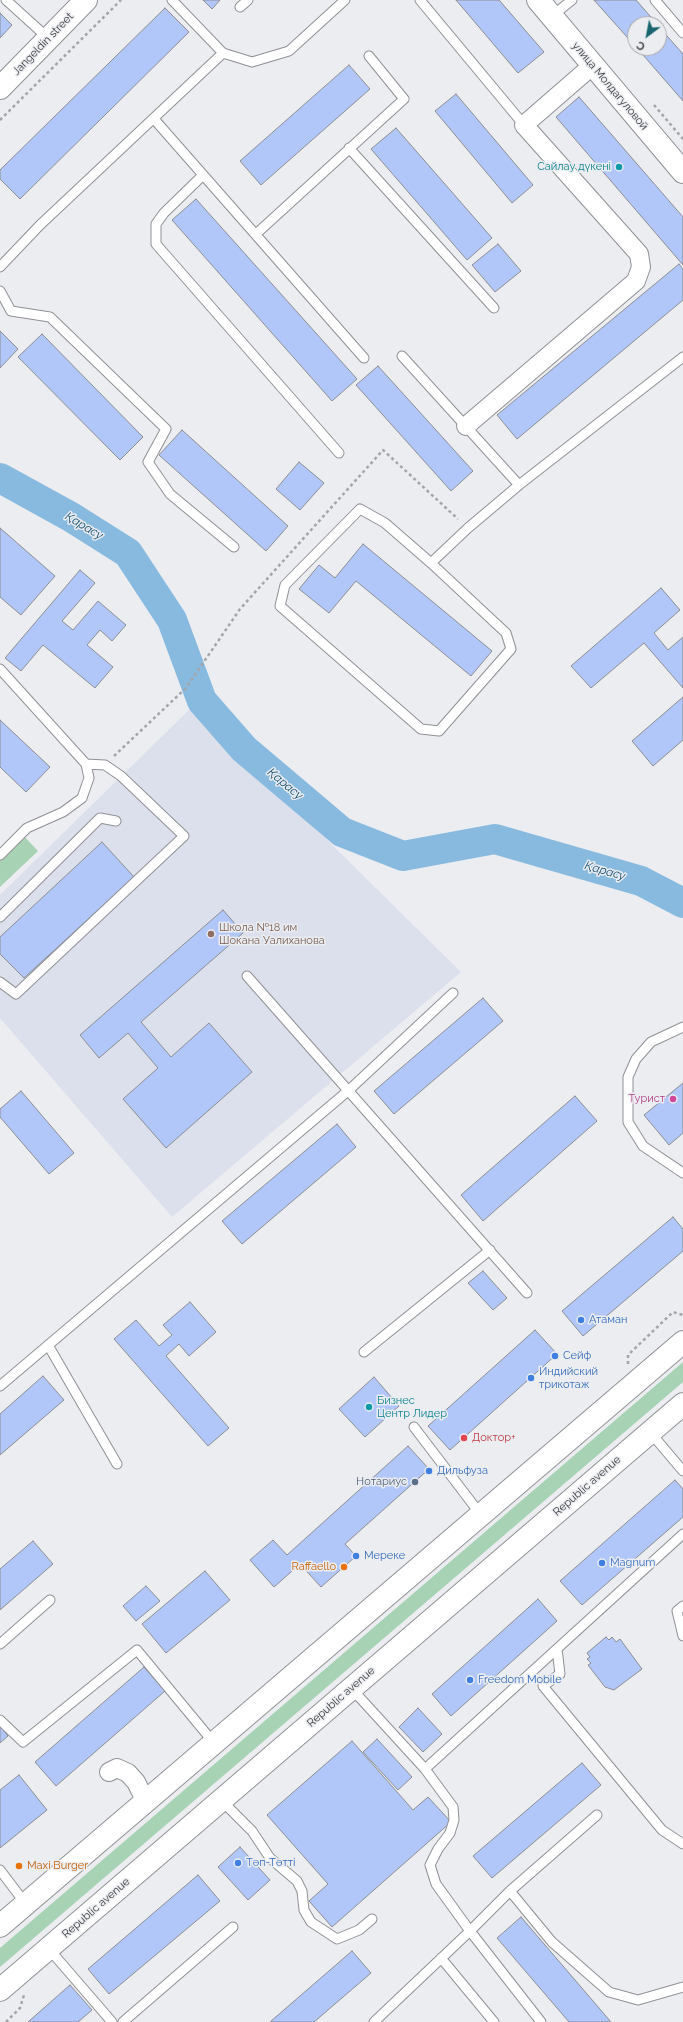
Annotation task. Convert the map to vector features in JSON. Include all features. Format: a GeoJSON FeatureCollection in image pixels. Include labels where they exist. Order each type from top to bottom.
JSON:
{"type":"FeatureCollection","features":[{"type":"Feature","properties":{"kind":"main road","name":"Jangeldin street"},"geometry":{"type":"LineString","coordinates":[[0,88],[86,0]]}},
{"type":"Feature","properties":{"kind":"main road","name":"улица Молдагуловой"},"geometry":{"type":"LineString","coordinates":[[538,0],[683,172]]}},
{"type":"Feature","properties":{"kind":"main road"},"geometry":{"type":"LineString","coordinates":[[0,1926],[683,1342]]}},
{"type":"Feature","properties":{"kind":"main road","name":"Republic avenue"},"geometry":{"type":"LineString","coordinates":[[0,1990],[683,1404]]}},
{"type":"Feature","properties":{"kind":"street"},"geometry":{"type":"LineString","coordinates":[[466,426],[636,281],[641,267],[639,254],[524,125],[593,65]]}},
{"type":"Feature","properties":{"kind":"street"},"geometry":{"type":"LineString","coordinates":[[109,1772],[117,1768],[128,1773],[136,1782],[146,1802]]}},
{"type":"Feature","properties":{"kind":"lane"},"geometry":{"type":"LineString","coordinates":[[6,0],[49,39]]}},
{"type":"Feature","properties":{"kind":"lane"},"geometry":{"type":"LineString","coordinates":[[172,0],[224,53],[252,62],[289,51],[345,0]]}},
{"type":"Feature","properties":{"kind":"lane"},"geometry":{"type":"LineString","coordinates":[[240,8],[248,0]]}},
{"type":"Feature","properties":{"kind":"lane"},"geometry":{"type":"LineString","coordinates":[[420,0],[524,125]]}},
{"type":"Feature","properties":{"kind":"lane"},"geometry":{"type":"LineString","coordinates":[[552,16],[572,0]]}},
{"type":"Feature","properties":{"kind":"lane"},"geometry":{"type":"LineString","coordinates":[[655,0],[683,33]]}},
{"type":"Feature","properties":{"kind":"lane"},"geometry":{"type":"LineString","coordinates":[[0,267],[40,225],[224,53]]}},
{"type":"Feature","properties":{"kind":"lane"},"geometry":{"type":"LineString","coordinates":[[256,234],[348,148],[404,99],[369,56]]}},
{"type":"Feature","properties":{"kind":"lane"},"geometry":{"type":"LineString","coordinates":[[154,119],[364,358]]}},
{"type":"Feature","properties":{"kind":"lane"},"geometry":{"type":"LineString","coordinates":[[348,148],[494,308]]}},
{"type":"Feature","properties":{"kind":"lane"},"geometry":{"type":"LineString","coordinates":[[203,175],[164,213],[156,224],[156,244],[339,453]]}},
{"type":"Feature","properties":{"kind":"lane"},"geometry":{"type":"LineString","coordinates":[[0,291],[11,311],[50,317],[166,429],[148,462],[170,494],[234,547]]}},
{"type":"Feature","properties":{"kind":"lane"},"geometry":{"type":"LineString","coordinates":[[402,356],[519,485]]}},
{"type":"Feature","properties":{"kind":"lane"},"geometry":{"type":"LineString","coordinates":[[431,563],[468,528],[519,485],[683,357]]}},
{"type":"Feature","properties":{"kind":"lane"},"geometry":{"type":"LineString","coordinates":[[360,509],[385,523],[431,563],[506,633],[511,649],[439,731],[420,729],[280,606],[285,585],[360,509]]}},
{"type":"Feature","properties":{"kind":"lane"},"geometry":{"type":"LineString","coordinates":[[0,669],[86,764],[89,778],[82,798],[63,812],[26,828],[0,855]]}},
{"type":"Feature","properties":{"kind":"lane"},"geometry":{"type":"LineString","coordinates":[[0,982],[16,994],[184,836],[121,776],[105,765],[86,764]]}},
{"type":"Feature","properties":{"kind":"lane"},"geometry":{"type":"LineString","coordinates":[[0,916],[100,818],[116,821]]}},
{"type":"Feature","properties":{"kind":"lane"},"geometry":{"type":"LineString","coordinates":[[247,976],[527,1293]]}},
{"type":"Feature","properties":{"kind":"lane"},"geometry":{"type":"LineString","coordinates":[[0,1386],[349,1090],[453,993]]}},
{"type":"Feature","properties":{"kind":"lane"},"geometry":{"type":"LineString","coordinates":[[683,1027],[651,1042],[636,1059],[628,1077],[628,1122],[643,1146],[683,1173]]}},
{"type":"Feature","properties":{"kind":"lane"},"geometry":{"type":"LineString","coordinates":[[364,1352],[490,1250]]}},
{"type":"Feature","properties":{"kind":"lane"},"geometry":{"type":"LineString","coordinates":[[48,1345],[117,1464]]}},
{"type":"Feature","properties":{"kind":"lane"},"geometry":{"type":"LineString","coordinates":[[414,1427],[481,1515]]}},
{"type":"Feature","properties":{"kind":"lane"},"geometry":{"type":"LineString","coordinates":[[650,1432],[683,1471]]}},
{"type":"Feature","properties":{"kind":"lane"},"geometry":{"type":"LineString","coordinates":[[425,1769],[683,1534]]}},
{"type":"Feature","properties":{"kind":"lane"},"geometry":{"type":"LineString","coordinates":[[0,1644],[50,1600]]}},
{"type":"Feature","properties":{"kind":"lane"},"geometry":{"type":"LineString","coordinates":[[683,1606],[677,1611],[683,1636]]}},
{"type":"Feature","properties":{"kind":"lane"},"geometry":{"type":"LineString","coordinates":[[557,1649],[560,1674],[543,1686],[662,1830],[683,1844]]}},
{"type":"Feature","properties":{"kind":"lane"},"geometry":{"type":"LineString","coordinates":[[0,1720],[23,1742],[137,1650],[214,1743]]}},
{"type":"Feature","properties":{"kind":"lane"},"geometry":{"type":"LineString","coordinates":[[351,1688],[425,1769],[453,1806],[454,1820],[450,1833],[438,1849],[430,1865],[432,1875],[470,1931],[541,2022]]}},
{"type":"Feature","properties":{"kind":"lane"},"geometry":{"type":"LineString","coordinates":[[221,1800],[252,1831],[270,1858],[298,1882],[302,1891],[304,1910],[311,1922],[337,1938],[359,1930],[372,1919]]}},
{"type":"Feature","properties":{"kind":"lane"},"geometry":{"type":"LineString","coordinates":[[374,2022],[510,1891],[597,1815]]}},
{"type":"Feature","properties":{"kind":"lane"},"geometry":{"type":"LineString","coordinates":[[0,1870],[25,1904]]}},
{"type":"Feature","properties":{"kind":"lane"},"geometry":{"type":"LineString","coordinates":[[510,1891],[552,1942],[609,1992],[638,2000],[683,1986]]}},
{"type":"Feature","properties":{"kind":"lane"},"geometry":{"type":"LineString","coordinates":[[123,2022],[233,1927]]}},
{"type":"Feature","properties":{"kind":"lane"},"geometry":{"type":"LineString","coordinates":[[49,1948],[112,2022]]}},
{"type":"Feature","properties":{"kind":"lane"},"geometry":{"type":"LineString","coordinates":[[441,1958],[494,2022]]}},
{"type":"Feature","properties":{"kind":"path"},"geometry":{"type":"LineString","coordinates":[[0,120],[121,0]]}},
{"type":"Feature","properties":{"kind":"path"},"geometry":{"type":"LineString","coordinates":[[105,765],[186,688],[201,664]]}},
{"type":"Feature","properties":{"kind":"path"},"geometry":{"type":"LineString","coordinates":[[628,1368],[628,1355],[673,1312],[683,1315]]}},
{"type":"Feature","properties":{"kind":"shaded area","name":"Школа №18 им Шокана Уалиханова"},"geometry":{"type":"Polygon","coordinates":[[[192,707],[461,972],[172,1217],[0,1018],[0,895],[192,707]]]}},
{"type":"Feature","properties":{"kind":"green space"},"geometry":{"type":"Polygon","coordinates":[[[20,832],[38,851],[0,887],[0,852],[20,832]]]}},
{"type":"Feature","properties":{"kind":"green space"},"geometry":{"type":"Polygon","coordinates":[[[683,1362],[683,1382],[0,1967],[0,1948],[683,1362]]]}},
{"type":"Feature","properties":{"kind":"building"},"geometry":{"type":"Polygon","coordinates":[[[203,0],[220,0],[212,9],[203,0]]]}},
{"type":"Feature","properties":{"kind":"building"},"geometry":{"type":"Polygon","coordinates":[[[456,0],[499,0],[544,52],[518,73],[456,0]]]}},
{"type":"Feature","properties":{"kind":"building"},"geometry":{"type":"Polygon","coordinates":[[[594,0],[636,0],[650,16],[627,16],[627,37],[594,0]]]}},
{"type":"Feature","properties":{"kind":"building"},"geometry":{"type":"Polygon","coordinates":[[[165,8],[189,32],[20,199],[0,179],[0,170],[165,8]]]}},
{"type":"Feature","properties":{"kind":"building"},"geometry":{"type":"Polygon","coordinates":[[[0,13],[12,25],[0,38],[0,13]]]}},
{"type":"Feature","properties":{"kind":"building"},"geometry":{"type":"Polygon","coordinates":[[[667,36],[683,54],[683,101],[644,56],[667,56],[667,36]]]}},
{"type":"Feature","properties":{"kind":"building"},"geometry":{"type":"Polygon","coordinates":[[[349,65],[370,89],[261,185],[240,161],[349,65]]]}},
{"type":"Feature","properties":{"kind":"building"},"geometry":{"type":"Polygon","coordinates":[[[456,94],[533,185],[512,203],[435,111],[456,94]]]}},
{"type":"Feature","properties":{"kind":"building","name":"Сайлау дүкені"},"geometry":{"type":"Polygon","coordinates":[[[579,97],[683,217],[683,265],[556,117],[579,97]]]}},
{"type":"Feature","properties":{"kind":"building"},"geometry":{"type":"Polygon","coordinates":[[[396,128],[492,238],[467,260],[371,149],[396,128]]]}},
{"type":"Feature","properties":{"kind":"building"},"geometry":{"type":"Polygon","coordinates":[[[196,199],[357,379],[332,401],[172,220],[196,199]]]}},
{"type":"Feature","properties":{"kind":"building"},"geometry":{"type":"Polygon","coordinates":[[[498,244],[521,271],[495,292],[472,265],[498,244]]]}},
{"type":"Feature","properties":{"kind":"building"},"geometry":{"type":"Polygon","coordinates":[[[679,264],[683,269],[683,300],[517,439],[497,415],[679,264]]]}},
{"type":"Feature","properties":{"kind":"building"},"geometry":{"type":"Polygon","coordinates":[[[0,331],[18,349],[0,368],[0,331]]]}},
{"type":"Feature","properties":{"kind":"building"},"geometry":{"type":"Polygon","coordinates":[[[42,334],[143,437],[120,460],[18,357],[42,334]]]}},
{"type":"Feature","properties":{"kind":"building"},"geometry":{"type":"Polygon","coordinates":[[[378,366],[473,471],[451,491],[356,385],[378,366]]]}},
{"type":"Feature","properties":{"kind":"building"},"geometry":{"type":"Polygon","coordinates":[[[182,430],[288,526],[266,551],[159,455],[182,430]]]}},
{"type":"Feature","properties":{"kind":"building"},"geometry":{"type":"Polygon","coordinates":[[[299,462],[324,483],[300,510],[276,489],[299,462]]]}},
{"type":"Feature","properties":{"kind":"building"},"geometry":{"type":"Polygon","coordinates":[[[0,528],[55,576],[21,615],[0,597],[0,528]]]}},
{"type":"Feature","properties":{"kind":"building"},"geometry":{"type":"Polygon","coordinates":[[[363,544],[492,651],[471,676],[356,581],[329,613],[299,589],[319,565],[335,578],[363,544]]]}},
{"type":"Feature","properties":{"kind":"building"},"geometry":{"type":"Polygon","coordinates":[[[80,570],[95,583],[62,621],[73,630],[98,601],[126,625],[112,641],[100,630],[87,645],[113,667],[95,688],[43,645],[21,671],[5,658],[80,570]]]}},
{"type":"Feature","properties":{"kind":"building"},"geometry":{"type":"Polygon","coordinates":[[[661,588],[680,610],[654,633],[668,650],[683,637],[683,688],[644,643],[591,688],[571,666],[661,588]]]}},
{"type":"Feature","properties":{"kind":"building"},"geometry":{"type":"Polygon","coordinates":[[[683,697],[683,740],[653,766],[632,741],[683,697]]]}},
{"type":"Feature","properties":{"kind":"building"},"geometry":{"type":"Polygon","coordinates":[[[0,720],[50,767],[26,792],[0,767],[0,720]]]}},
{"type":"Feature","properties":{"kind":"building"},"geometry":{"type":"Polygon","coordinates":[[[102,842],[134,877],[24,978],[0,954],[0,937],[102,842]]]}},
{"type":"Feature","properties":{"kind":"building"},"geometry":{"type":"Polygon","coordinates":[[[223,910],[243,933],[141,1022],[171,1057],[209,1023],[252,1072],[166,1148],[123,1099],[158,1068],[128,1033],[99,1058],[80,1035],[223,910]]]}},
{"type":"Feature","properties":{"kind":"building"},"geometry":{"type":"Polygon","coordinates":[[[483,998],[503,1021],[394,1114],[374,1091],[483,998]]]}},
{"type":"Feature","properties":{"kind":"building","name":"Турист"},"geometry":{"type":"Polygon","coordinates":[[[683,1083],[683,1133],[669,1145],[644,1115],[683,1083]]]}},
{"type":"Feature","properties":{"kind":"building"},"geometry":{"type":"Polygon","coordinates":[[[21,1091],[74,1153],[49,1174],[0,1117],[0,1109],[21,1091]]]}},
{"type":"Feature","properties":{"kind":"building"},"geometry":{"type":"Polygon","coordinates":[[[575,1096],[597,1121],[483,1221],[461,1195],[575,1096]]]}},
{"type":"Feature","properties":{"kind":"building"},"geometry":{"type":"Polygon","coordinates":[[[337,1124],[356,1147],[242,1244],[222,1221],[337,1124]]]}},
{"type":"Feature","properties":{"kind":"building"},"geometry":{"type":"Polygon","coordinates":[[[673,1217],[683,1229],[683,1251],[583,1336],[562,1311],[673,1217]]]}},
{"type":"Feature","properties":{"kind":"building"},"geometry":{"type":"Polygon","coordinates":[[[483,1271],[507,1298],[493,1310],[468,1283],[483,1271]]]}},
{"type":"Feature","properties":{"kind":"building"},"geometry":{"type":"Polygon","coordinates":[[[190,1302],[216,1332],[189,1356],[179,1344],[166,1356],[229,1428],[208,1446],[114,1339],[136,1320],[159,1346],[172,1335],[163,1325],[190,1302]]]}},
{"type":"Feature","properties":{"kind":"building"},"geometry":{"type":"Polygon","coordinates":[[[535,1330],[557,1354],[450,1450],[428,1426],[535,1330]]]}},
{"type":"Feature","properties":{"kind":"building"},"geometry":{"type":"Polygon","coordinates":[[[43,1376],[64,1400],[0,1455],[0,1414],[43,1376]]]}},
{"type":"Feature","properties":{"kind":"building","name":"Бизнес Центр Лидер"},"geometry":{"type":"Polygon","coordinates":[[[374,1377],[399,1406],[365,1437],[339,1409],[374,1377]]]}},
{"type":"Feature","properties":{"kind":"building"},"geometry":{"type":"Polygon","coordinates":[[[408,1446],[429,1469],[345,1544],[356,1556],[321,1587],[300,1564],[274,1587],[250,1560],[273,1540],[287,1555],[408,1446]]]}},
{"type":"Feature","properties":{"kind":"building"},"geometry":{"type":"Polygon","coordinates":[[[675,1480],[683,1489],[683,1517],[582,1605],[560,1581],[675,1480]]]}},
{"type":"Feature","properties":{"kind":"building"},"geometry":{"type":"Polygon","coordinates":[[[33,1541],[53,1564],[0,1610],[0,1569],[33,1541]]]}},
{"type":"Feature","properties":{"kind":"building"},"geometry":{"type":"Polygon","coordinates":[[[205,1571],[230,1600],[166,1653],[142,1624],[205,1571]]]}},
{"type":"Feature","properties":{"kind":"building"},"geometry":{"type":"Polygon","coordinates":[[[146,1586],[160,1601],[136,1621],[123,1606],[146,1586]]]}},
{"type":"Feature","properties":{"kind":"building"},"geometry":{"type":"Polygon","coordinates":[[[538,1599],[557,1621],[451,1716],[432,1694],[538,1599]]]}},
{"type":"Feature","properties":{"kind":"building"},"geometry":{"type":"Polygon","coordinates":[[[606,1637],[609,1640],[612,1637],[616,1642],[620,1639],[642,1669],[614,1690],[605,1687],[588,1665],[591,1663],[587,1659],[590,1657],[587,1653],[606,1637]]]}},
{"type":"Feature","properties":{"kind":"building"},"geometry":{"type":"Polygon","coordinates":[[[144,1667],[165,1691],[56,1786],[35,1762],[144,1667]]]}},
{"type":"Feature","properties":{"kind":"building"},"geometry":{"type":"Polygon","coordinates":[[[418,1708],[442,1734],[423,1752],[399,1727],[418,1708]]]}},
{"type":"Feature","properties":{"kind":"building"},"geometry":{"type":"Polygon","coordinates":[[[0,1726],[8,1736],[0,1743],[0,1726]]]}},
{"type":"Feature","properties":{"kind":"building"},"geometry":{"type":"Polygon","coordinates":[[[377,1739],[412,1777],[398,1790],[363,1752],[377,1739]]]}},
{"type":"Feature","properties":{"kind":"building"},"geometry":{"type":"Polygon","coordinates":[[[352,1741],[413,1810],[428,1797],[451,1822],[332,1927],[309,1901],[328,1884],[267,1815],[352,1741]]]}},
{"type":"Feature","properties":{"kind":"building"},"geometry":{"type":"Polygon","coordinates":[[[582,1763],[601,1785],[492,1878],[473,1856],[582,1763]]]}},
{"type":"Feature","properties":{"kind":"building"},"geometry":{"type":"Polygon","coordinates":[[[19,1775],[47,1810],[0,1848],[0,1790],[19,1775]]]}},
{"type":"Feature","properties":{"kind":"building"},"geometry":{"type":"Polygon","coordinates":[[[240,1847],[270,1880],[248,1900],[218,1867],[240,1847]]]}},
{"type":"Feature","properties":{"kind":"building"},"geometry":{"type":"Polygon","coordinates":[[[198,1875],[220,1901],[109,1994],[88,1969],[198,1875]]]}},
{"type":"Feature","properties":{"kind":"building"},"geometry":{"type":"Polygon","coordinates":[[[521,1917],[611,2022],[569,2022],[497,1938],[521,1917]]]}},
{"type":"Feature","properties":{"kind":"building"},"geometry":{"type":"Polygon","coordinates":[[[352,1951],[371,1973],[314,2022],[270,2022],[352,1951]]]}},
{"type":"Feature","properties":{"kind":"building"},"geometry":{"type":"Polygon","coordinates":[[[70,1985],[92,2010],[78,2022],[28,2022],[70,1985]]]}},
{"type":"Feature","properties":{"kind":"waterway","name":"Қарасу"},"geometry":{"type":"LineString","coordinates":[[0,478],[71,517],[128,553],[172,620],[202,701],[244,749],[342,832],[403,856],[495,839],[641,881],[683,903]]}},
{"type":"Feature","properties":{"kind":"place","name":"Сайлау дүкені"},"geometry":{"type":"Point","coordinates":[619,167]}},
{"type":"Feature","properties":{"kind":"place","name":"Школа №18 им Шокана Уалиханова"},"geometry":{"type":"Point","coordinates":[211,934]}},
{"type":"Feature","properties":{"kind":"place","name":"Турист"},"geometry":{"type":"Point","coordinates":[673,1099]}},
{"type":"Feature","properties":{"kind":"place","name":"Атаман"},"geometry":{"type":"Point","coordinates":[581,1320]}},
{"type":"Feature","properties":{"kind":"place","name":"Сейф"},"geometry":{"type":"Point","coordinates":[555,1356]}},
{"type":"Feature","properties":{"kind":"place","name":"Индийский трикотаж"},"geometry":{"type":"Point","coordinates":[531,1378]}},
{"type":"Feature","properties":{"kind":"place","name":"Бизнес Центр Лидер"},"geometry":{"type":"Point","coordinates":[369,1407]}},
{"type":"Feature","properties":{"kind":"place","name":"Доктор+"},"geometry":{"type":"Point","coordinates":[464,1438]}},
{"type":"Feature","properties":{"kind":"place","name":"Дильфуза"},"geometry":{"type":"Point","coordinates":[429,1471]}},
{"type":"Feature","properties":{"kind":"place","name":"Нотариус"},"geometry":{"type":"Point","coordinates":[415,1482]}},
{"type":"Feature","properties":{"kind":"place","name":"Мереке"},"geometry":{"type":"Point","coordinates":[356,1556]}},
{"type":"Feature","properties":{"kind":"place","name":"Magnum"},"geometry":{"type":"Point","coordinates":[602,1563]}},
{"type":"Feature","properties":{"kind":"place","name":"Raffaello"},"geometry":{"type":"Point","coordinates":[344,1567]}},
{"type":"Feature","properties":{"kind":"place","name":"Freedom Mobile"},"geometry":{"type":"Point","coordinates":[470,1680]}},
{"type":"Feature","properties":{"kind":"place","name":"Тәп-Тәтті"},"geometry":{"type":"Point","coordinates":[238,1863]}},
{"type":"Feature","properties":{"kind":"place","name":"Maxi Burger"},"geometry":{"type":"Point","coordinates":[19,1866]}}]}
